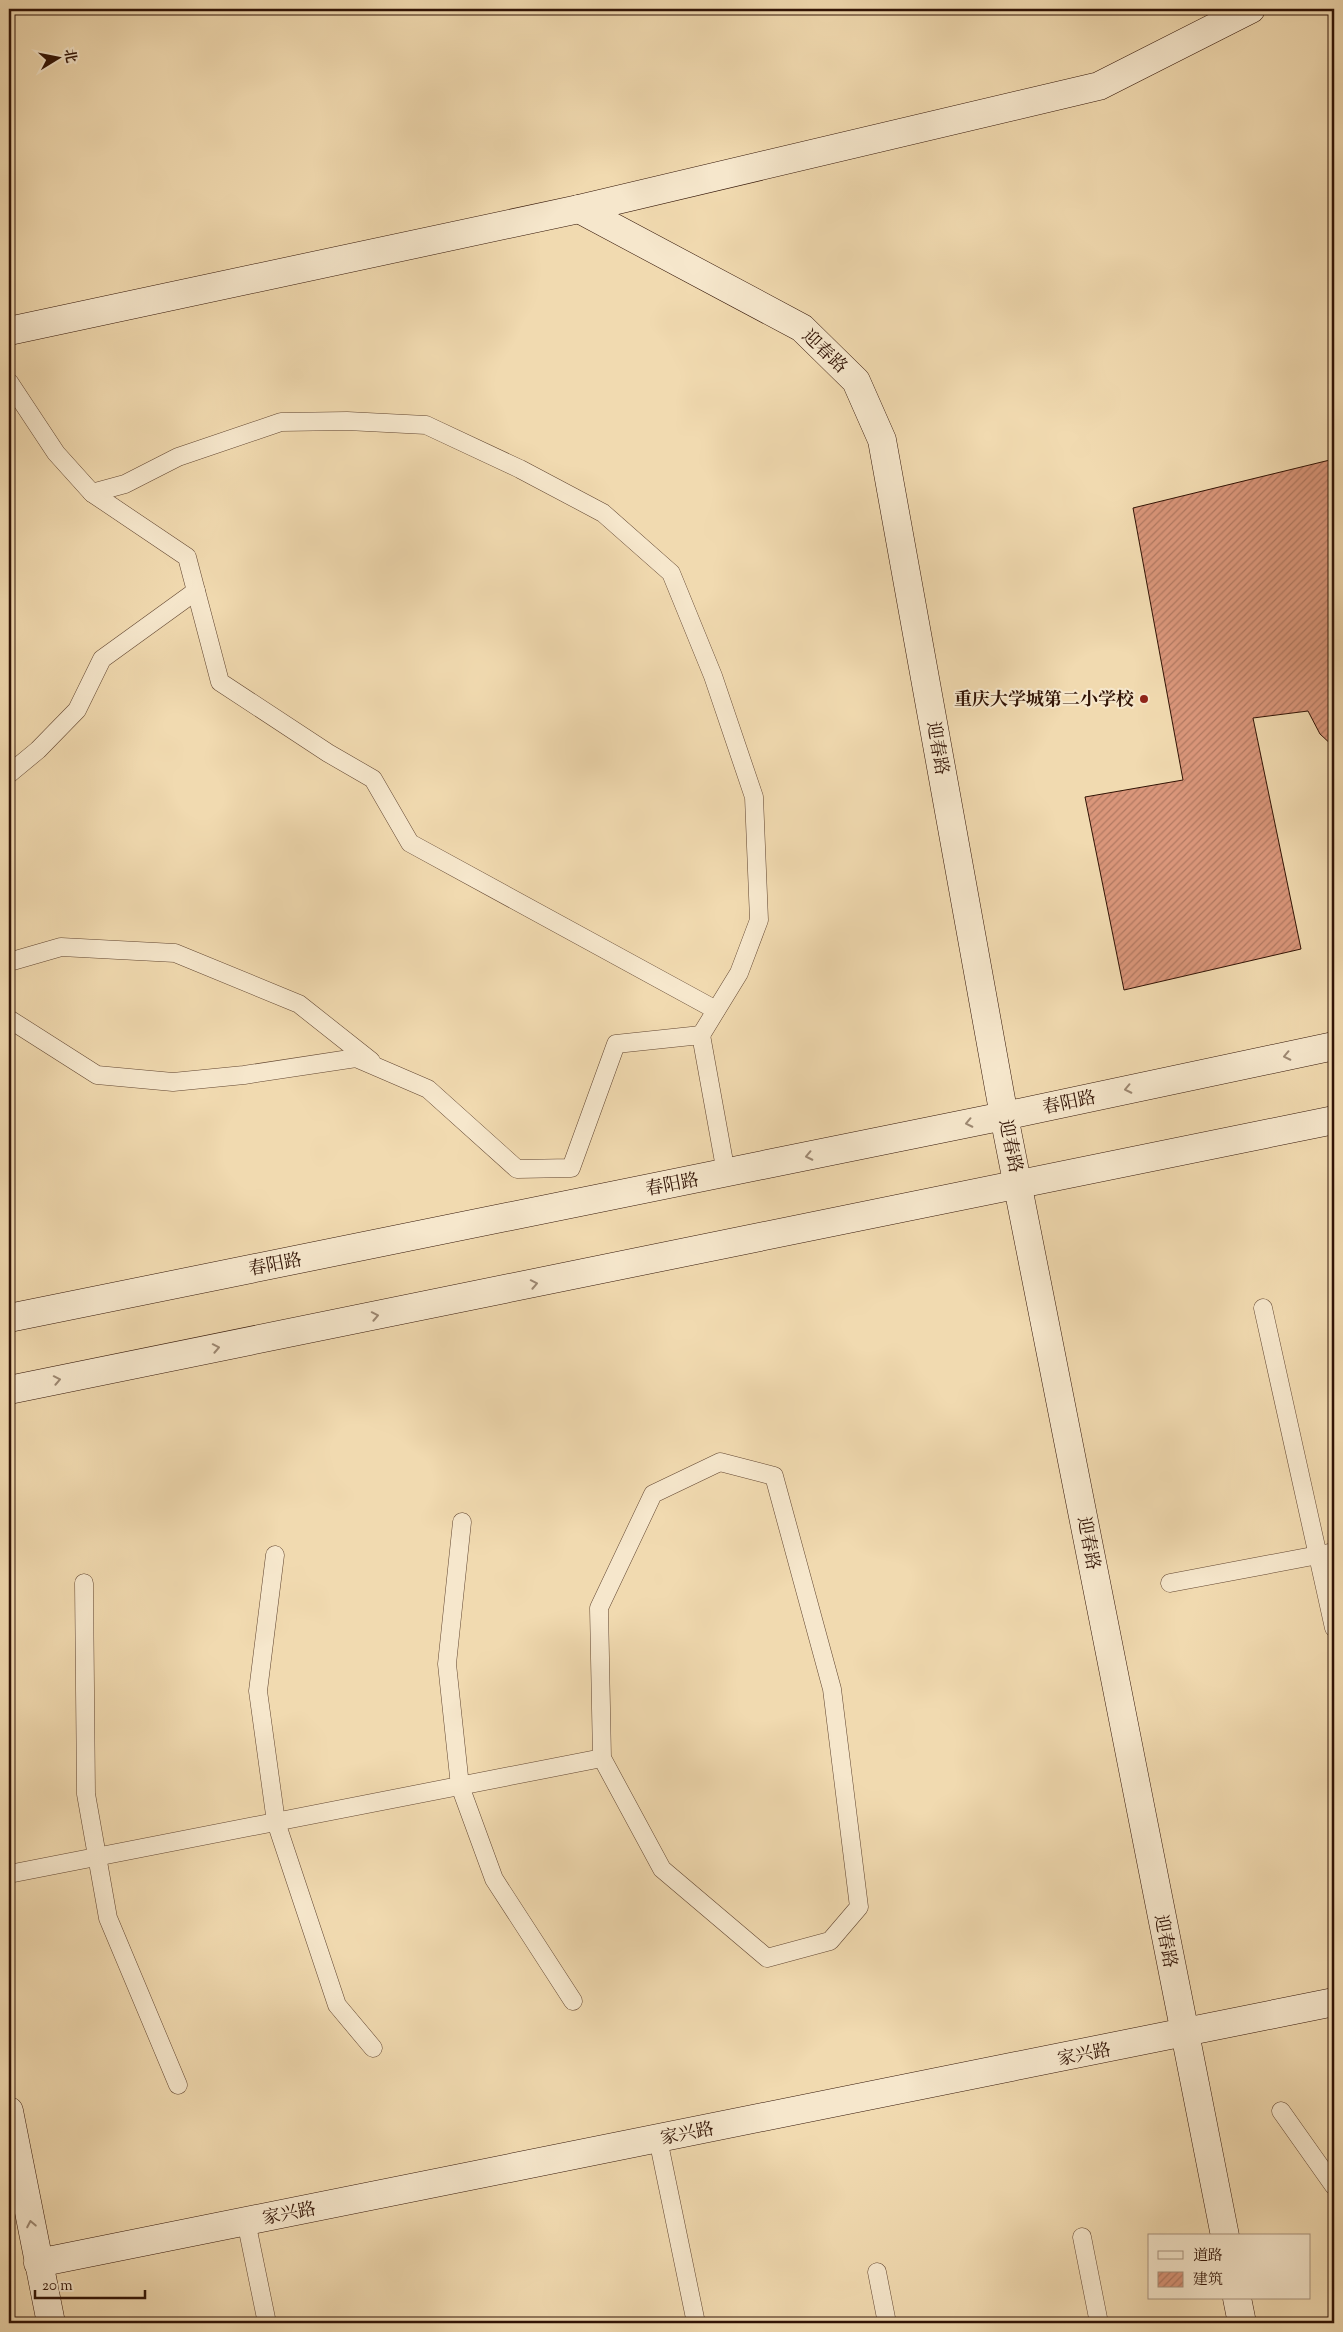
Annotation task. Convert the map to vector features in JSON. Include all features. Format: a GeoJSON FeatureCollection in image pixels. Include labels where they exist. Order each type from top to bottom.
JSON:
{"type":"FeatureCollection","features":[{"type":"Feature","properties":{"kind":"street"},"geometry":{"type":"LineString","coordinates":[[9,331],[579,209],[1099,86],[1251,9]]}},
{"type":"Feature","properties":{"kind":"street","name":"迎春路"},"geometry":{"type":"LineString","coordinates":[[579,209],[802,328],[856,381],[882,440],[1004,1116],[1224,2234]]}},
{"type":"Feature","properties":{"kind":"street","name":"春阳路"},"geometry":{"type":"LineString","coordinates":[[9,1318],[1004,1116],[1334,1046]]}},
{"type":"Feature","properties":{"kind":"street"},"geometry":{"type":"LineString","coordinates":[[9,1390],[1334,1120]]}},
{"type":"Feature","properties":{"kind":"street","name":"家兴路"},"geometry":{"type":"LineString","coordinates":[[38,2263],[1184,2034],[1334,2002]]}},
{"type":"Feature","properties":{"kind":"street"},"geometry":{"type":"LineString","coordinates":[[9,2111],[51,2323]]}},
{"type":"Feature","properties":{"kind":"street"},"geometry":{"type":"LineString","coordinates":[[1237,2300],[1242,2323]]}},
{"type":"Feature","properties":{"kind":"lane"},"geometry":{"type":"LineString","coordinates":[[9,382],[56,453],[92,493],[187,557],[220,682],[328,753],[373,779],[410,842],[716,1010]]}},
{"type":"Feature","properties":{"kind":"lane"},"geometry":{"type":"LineString","coordinates":[[92,493],[125,484],[178,457],[281,422],[347,421],[426,425],[520,469],[603,513],[672,573],[712,676],[754,796],[759,920],[739,973],[701,1034],[726,1173]]}},
{"type":"Feature","properties":{"kind":"lane"},"geometry":{"type":"LineString","coordinates":[[9,774],[38,750],[77,710],[102,659],[196,591]]}},
{"type":"Feature","properties":{"kind":"lane"},"geometry":{"type":"LineString","coordinates":[[9,962],[61,947],[175,953],[299,1004],[382,1069]]}},
{"type":"Feature","properties":{"kind":"lane"},"geometry":{"type":"LineString","coordinates":[[9,1020],[97,1075],[173,1082],[244,1075],[356,1058],[428,1089],[517,1169],[571,1168],[616,1044],[701,1034]]}},
{"type":"Feature","properties":{"kind":"lane"},"geometry":{"type":"LineString","coordinates":[[1263,1308],[1326,1554],[1334,1628]]}},
{"type":"Feature","properties":{"kind":"lane"},"geometry":{"type":"LineString","coordinates":[[720,1462],[774,1476],[832,1688],[859,1907],[830,1941],[767,1958],[662,1869],[602,1758],[599,1608],[653,1494],[720,1462]]}},
{"type":"Feature","properties":{"kind":"lane"},"geometry":{"type":"LineString","coordinates":[[462,1522],[447,1664],[460,1786],[494,1879],[573,2001]]}},
{"type":"Feature","properties":{"kind":"lane"},"geometry":{"type":"LineString","coordinates":[[1170,1583],[1326,1554]]}},
{"type":"Feature","properties":{"kind":"lane"},"geometry":{"type":"LineString","coordinates":[[275,1555],[258,1691],[276,1822],[337,2005],[373,2048]]}},
{"type":"Feature","properties":{"kind":"lane"},"geometry":{"type":"LineString","coordinates":[[84,1583],[86,1794],[108,1918],[178,2086]]}},
{"type":"Feature","properties":{"kind":"lane"},"geometry":{"type":"LineString","coordinates":[[9,1874],[602,1758]]}},
{"type":"Feature","properties":{"kind":"lane"},"geometry":{"type":"LineString","coordinates":[[1281,2112],[1334,2186]]}},
{"type":"Feature","properties":{"kind":"lane"},"geometry":{"type":"LineString","coordinates":[[658,2139],[696,2323]]}},
{"type":"Feature","properties":{"kind":"lane"},"geometry":{"type":"LineString","coordinates":[[246,2222],[267,2323]]}},
{"type":"Feature","properties":{"kind":"lane"},"geometry":{"type":"LineString","coordinates":[[1082,2237],[1099,2323]]}},
{"type":"Feature","properties":{"kind":"lane"},"geometry":{"type":"LineString","coordinates":[[877,2272],[888,2323]]}},
{"type":"Feature","properties":{"kind":"building"},"geometry":{"type":"Polygon","coordinates":[[[1334,459],[1334,747],[1320,734],[1308,711],[1253,718],[1301,949],[1124,990],[1085,797],[1183,780],[1133,508],[1334,459]]]}},
{"type":"Feature","properties":{"kind":"place","name":"重庆大学城第二小学校"},"geometry":{"type":"Point","coordinates":[1144,699]}}]}
